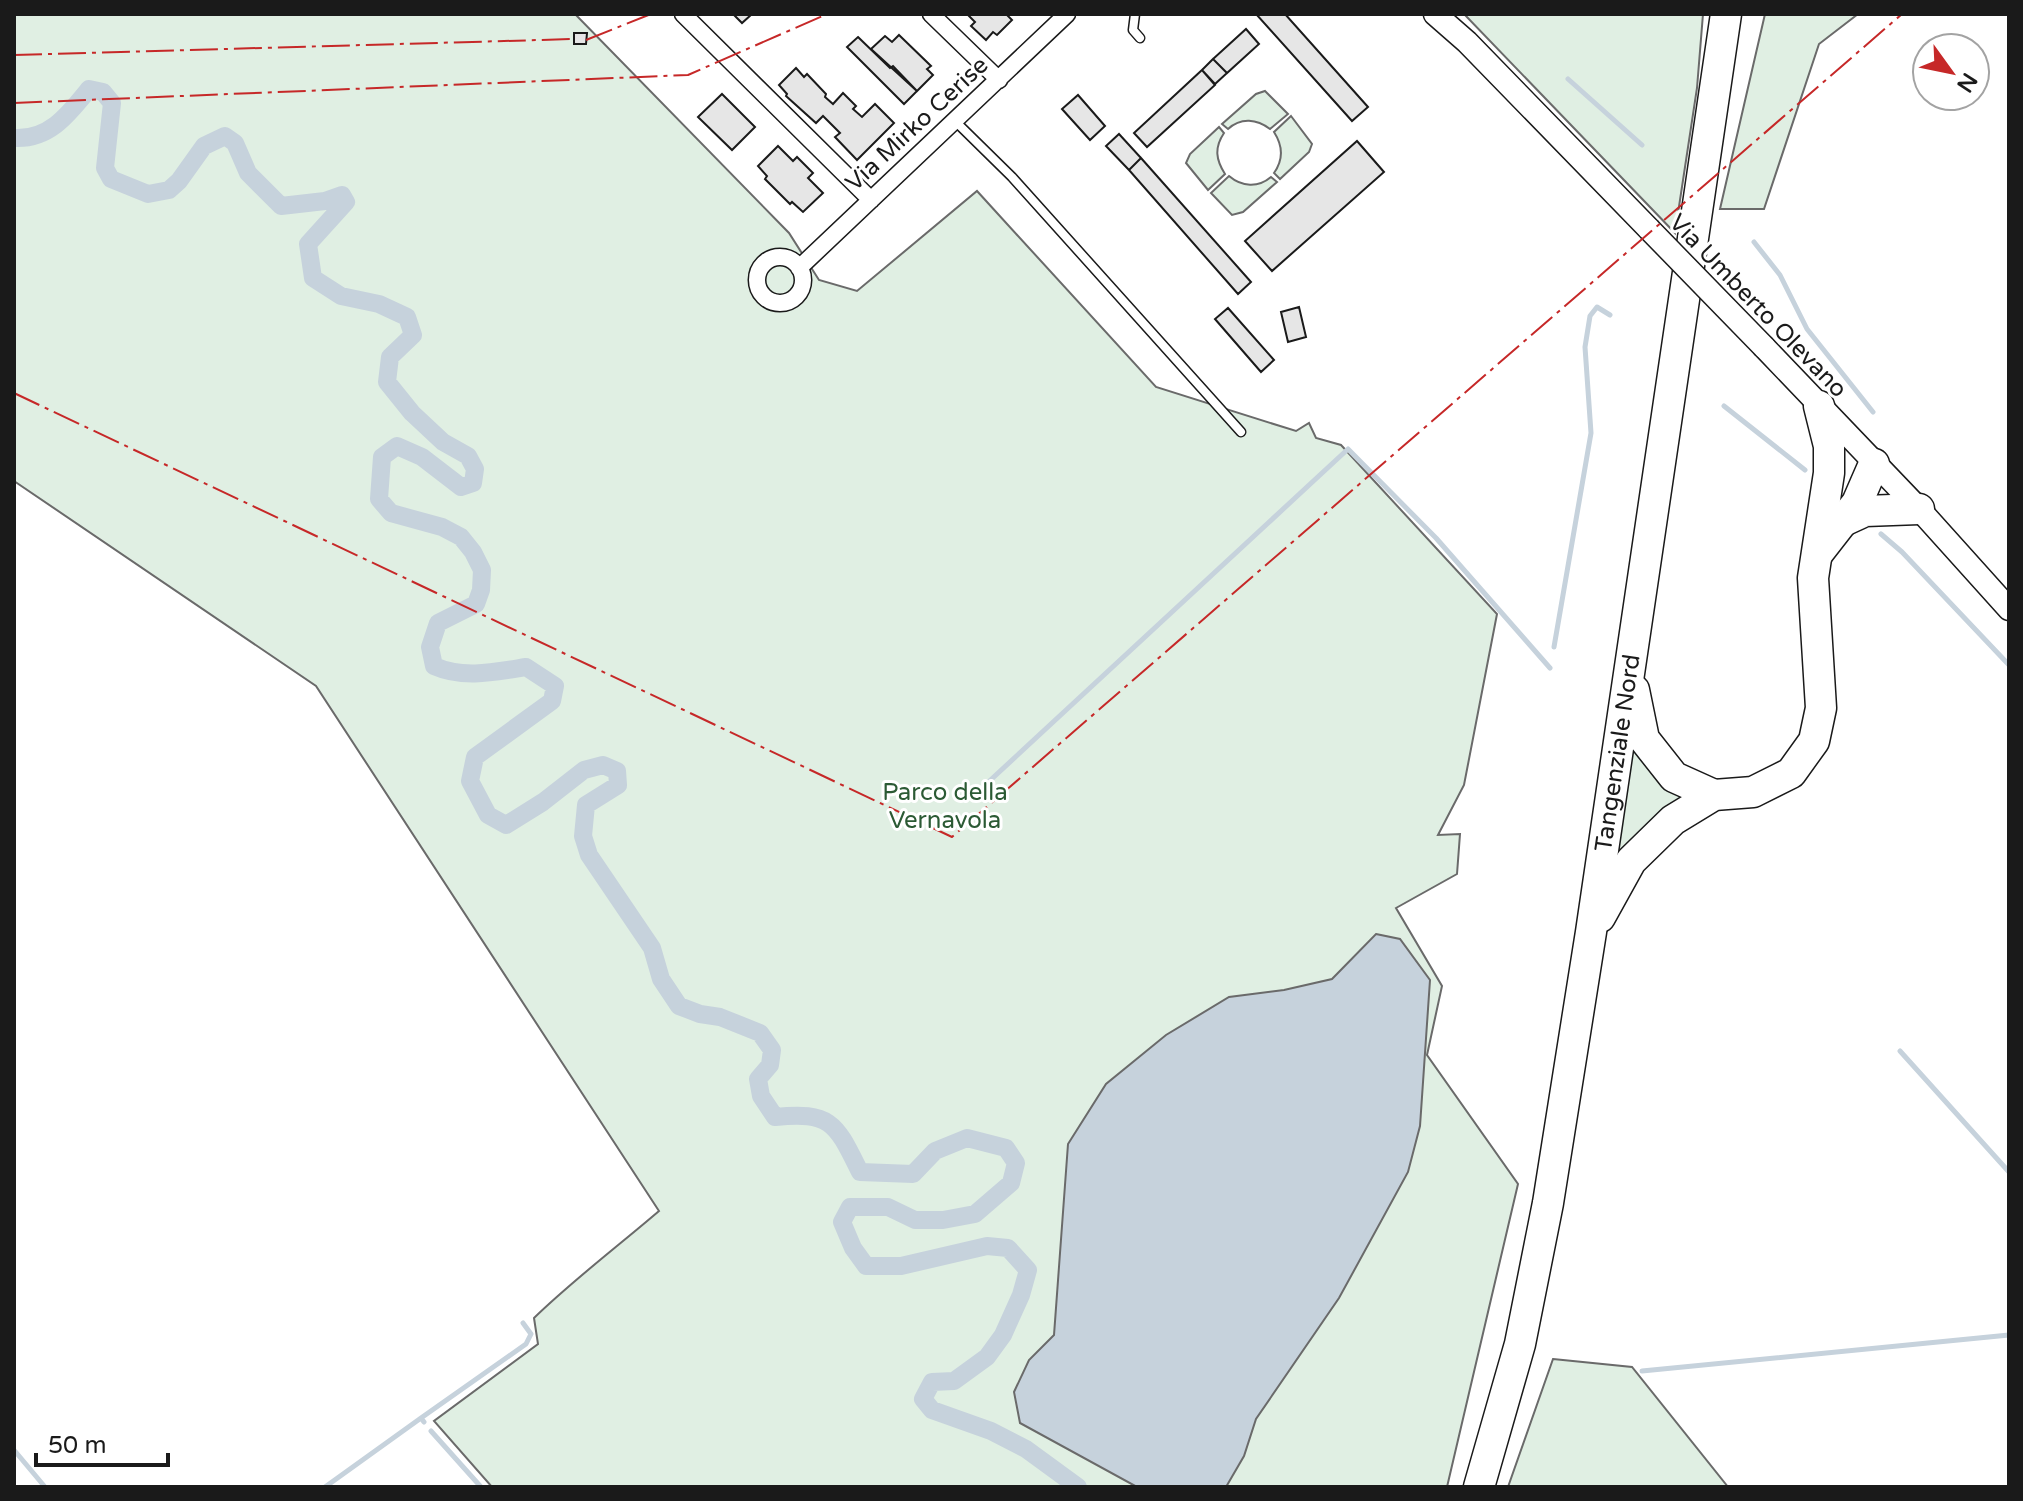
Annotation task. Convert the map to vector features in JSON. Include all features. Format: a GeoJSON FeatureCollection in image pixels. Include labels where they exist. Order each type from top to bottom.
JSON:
{"type":"FeatureCollection","features":[{"type":"Feature","properties":{"kind":"highway","name":"Tangenziale Nord"},"geometry":{"type":"LineString","coordinates":[[1479,1487],[1520,1344],[1548,1203],[1591,932],[1726,14]]}},
{"type":"Feature","properties":{"kind":"highway"},"geometry":{"type":"LineString","coordinates":[[1591,932],[1631,861],[1673,820],[1714,795],[1753,792],[1791,773],[1814,741],[1821,708],[1813,578],[1817,554],[1833,511],[1829,446],[1819,406]]}},
{"type":"Feature","properties":{"kind":"highway"},"geometry":{"type":"LineString","coordinates":[[1833,511],[1857,503],[1874,464]]}},
{"type":"Feature","properties":{"kind":"highway"},"geometry":{"type":"LineString","coordinates":[[1833,511],[1919,509]]}},
{"type":"Feature","properties":{"kind":"highway"},"geometry":{"type":"LineString","coordinates":[[1630,669],[1644,739],[1674,777],[1714,795]]}},
{"type":"Feature","properties":{"kind":"street"},"geometry":{"type":"LineString","coordinates":[[683,14],[871,200]]}},
{"type":"Feature","properties":{"kind":"street"},"geometry":{"type":"LineString","coordinates":[[931,14],[999,80]]}},
{"type":"Feature","properties":{"kind":"street","name":"Via Mirko Cerise"},"geometry":{"type":"LineString","coordinates":[[799,268],[1067,14]]}},
{"type":"Feature","properties":{"kind":"street","name":"Via Umberto Olevano"},"geometry":{"type":"LineString","coordinates":[[1435,14],[1467,42],[1764,347],[1919,509],[2009,609]]}},
{"type":"Feature","properties":{"kind":"street","name":"Via Umberto Olevano"},"geometry":{"type":"LineString","coordinates":[[1446,14],[1467,42]]}},
{"type":"Feature","properties":{"kind":"lane"},"geometry":{"type":"LineString","coordinates":[[1135,14],[1133,30],[1140,38]]}},
{"type":"Feature","properties":{"kind":"lane"},"geometry":{"type":"LineString","coordinates":[[955,121],[1012,177],[1241,432]]}},
{"type":"Feature","properties":{"kind":"green space","name":"Parco della Vernavola"},"geometry":{"type":"Polygon","coordinates":[[[14,14],[575,14],[789,233],[819,280],[857,291],[977,191],[1156,387],[1296,431],[1309,423],[1316,438],[1341,445],[1497,614],[1464,785],[1438,835],[1460,834],[1457,874],[1396,908],[1442,986],[1427,1055],[1518,1184],[1447,1487],[492,1487],[434,1421],[538,1344],[534,1318],[659,1211],[316,686],[14,481],[14,14]]]}},
{"type":"Feature","properties":{"kind":"green space"},"geometry":{"type":"Polygon","coordinates":[[[1464,14],[1703,14],[1697,88],[1675,233],[1464,14]]]}},
{"type":"Feature","properties":{"kind":"green space"},"geometry":{"type":"Polygon","coordinates":[[[1765,14],[1858,14],[1819,44],[1764,209],[1720,209],[1765,14]]]}},
{"type":"Feature","properties":{"kind":"green space"},"geometry":{"type":"Polygon","coordinates":[[[1265,91],[1288,114],[1270,129],[1249,121],[1228,129],[1222,124],[1256,94],[1265,91]]]}},
{"type":"Feature","properties":{"kind":"green space"},"geometry":{"type":"Polygon","coordinates":[[[1291,116],[1312,144],[1309,152],[1280,179],[1274,173],[1281,152],[1274,132],[1291,116]]]}},
{"type":"Feature","properties":{"kind":"green space"},"geometry":{"type":"Polygon","coordinates":[[[1219,127],[1224,133],[1217,154],[1225,174],[1208,190],[1186,163],[1190,154],[1219,127]]]}},
{"type":"Feature","properties":{"kind":"green space"},"geometry":{"type":"Polygon","coordinates":[[[1229,176],[1250,185],[1271,177],[1277,182],[1243,212],[1232,215],[1211,193],[1229,176]]]}},
{"type":"Feature","properties":{"kind":"green space"},"geometry":{"type":"Polygon","coordinates":[[[1631,745],[1689,793],[1616,859],[1631,745]]]}},
{"type":"Feature","properties":{"kind":"green space"},"geometry":{"type":"Polygon","coordinates":[[[1553,1359],[1632,1367],[1728,1487],[1508,1487],[1553,1359]]]}},
{"type":"Feature","properties":{"kind":"shaded area"},"geometry":{"type":"Polygon","coordinates":[[[1376,934],[1400,939],[1430,980],[1420,1126],[1408,1172],[1339,1298],[1256,1419],[1244,1456],[1226,1487],[1137,1487],[1020,1423],[1014,1392],[1029,1360],[1054,1335],[1068,1144],[1106,1084],[1166,1035],[1229,997],[1284,990],[1332,979],[1376,934]]]}},
{"type":"Feature","properties":{"kind":"building"},"geometry":{"type":"Polygon","coordinates":[[[733,14],[752,14],[742,23],[733,14]]]}},
{"type":"Feature","properties":{"kind":"building"},"geometry":{"type":"Polygon","coordinates":[[[967,14],[1006,14],[1012,20],[997,35],[993,32],[986,40],[971,26],[975,22],[967,14]]]}},
{"type":"Feature","properties":{"kind":"building"},"geometry":{"type":"Polygon","coordinates":[[[1256,14],[1285,14],[1368,107],[1352,121],[1256,14]]]}},
{"type":"Feature","properties":{"kind":"building"},"geometry":{"type":"Polygon","coordinates":[[[1246,29],[1259,44],[1227,73],[1213,59],[1246,29]]]}},
{"type":"Feature","properties":{"kind":"building"},"geometry":{"type":"Polygon","coordinates":[[[574,33],[587,33],[586,44],[574,44],[574,33]]]}},
{"type":"Feature","properties":{"kind":"building"},"geometry":{"type":"Polygon","coordinates":[[[899,35],[931,66],[927,69],[933,75],[917,91],[871,49],[885,36],[892,42],[899,35]]]}},
{"type":"Feature","properties":{"kind":"building"},"geometry":{"type":"Polygon","coordinates":[[[858,37],[917,91],[904,104],[847,47],[858,37]]]}},
{"type":"Feature","properties":{"kind":"building"},"geometry":{"type":"Polygon","coordinates":[[[1213,59],[1227,73],[1215,84],[1202,70],[1213,59]]]}},
{"type":"Feature","properties":{"kind":"building"},"geometry":{"type":"Polygon","coordinates":[[[796,68],[804,77],[807,74],[833,104],[843,93],[862,117],[875,104],[894,123],[857,160],[835,137],[840,133],[823,116],[816,123],[786,96],[779,85],[796,68]]]}},
{"type":"Feature","properties":{"kind":"building"},"geometry":{"type":"Polygon","coordinates":[[[1202,70],[1215,85],[1147,147],[1134,133],[1202,70]]]}},
{"type":"Feature","properties":{"kind":"building"},"geometry":{"type":"Polygon","coordinates":[[[722,94],[755,127],[732,150],[698,117],[722,94]]]}},
{"type":"Feature","properties":{"kind":"building"},"geometry":{"type":"Polygon","coordinates":[[[1078,95],[1105,126],[1090,140],[1062,109],[1078,95]]]}},
{"type":"Feature","properties":{"kind":"building"},"geometry":{"type":"Polygon","coordinates":[[[1119,134],[1141,158],[1129,170],[1106,146],[1119,134]]]}},
{"type":"Feature","properties":{"kind":"building"},"geometry":{"type":"Polygon","coordinates":[[[1357,141],[1384,172],[1272,271],[1245,241],[1357,141]]]}},
{"type":"Feature","properties":{"kind":"building"},"geometry":{"type":"Polygon","coordinates":[[[778,146],[793,161],[797,157],[813,173],[808,178],[823,193],[803,212],[792,202],[790,204],[765,179],[767,176],[758,166],[778,146]]]}},
{"type":"Feature","properties":{"kind":"building"},"geometry":{"type":"Polygon","coordinates":[[[1141,158],[1251,282],[1238,294],[1129,170],[1141,158]]]}},
{"type":"Feature","properties":{"kind":"building"},"geometry":{"type":"Polygon","coordinates":[[[1299,307],[1306,337],[1288,342],[1281,312],[1299,307]]]}},
{"type":"Feature","properties":{"kind":"building"},"geometry":{"type":"Polygon","coordinates":[[[1228,308],[1274,360],[1261,372],[1215,319],[1228,308]]]}},
{"type":"Feature","properties":{"kind":"waterway"},"geometry":{"type":"LineString","coordinates":[[1568,79],[1642,145]]}},
{"type":"Feature","properties":{"kind":"waterway"},"geometry":{"type":"LineString","coordinates":[[14,138],[26,138],[48,130],[89,89],[103,92],[112,103],[105,168],[111,179],[148,194],[169,190],[204,146],[225,136],[235,143],[248,173],[281,206],[325,201],[342,195],[346,202],[308,244],[313,278],[341,296],[379,304],[407,317],[413,335],[390,357],[387,382],[412,413],[443,442],[468,456],[475,469],[473,483],[461,487],[422,457],[397,446],[382,457],[379,499],[391,513],[442,527],[461,537],[482,570],[481,590],[476,604],[438,623],[430,647],[434,666],[468,673],[526,667],[555,686],[552,701],[475,757],[470,781],[488,815],[506,825],[543,802],[584,770],[603,765],[617,771],[618,785],[586,805],[583,836],[589,855],[652,948],[661,979],[679,1006],[720,1017],[760,1033],[772,1050],[770,1065],[758,1079],[761,1096],[775,1117],[809,1116],[830,1124],[845,1142],[860,1172],[913,1174],[935,1151],[967,1138],[1006,1148],[1016,1163],[1011,1183],[975,1214],[943,1220],[915,1220],[888,1207],[850,1207],[842,1222],[853,1248],[866,1266],[901,1266],[987,1246],[1008,1248],[1028,1270],[1021,1295],[1003,1335],[987,1357],[954,1381],[932,1382],[923,1399],[932,1410],[991,1431],[1026,1449],[1078,1487]]}},
{"type":"Feature","properties":{"kind":"waterway"},"geometry":{"type":"LineString","coordinates":[[1754,242],[1780,275],[1807,329],[1873,412]]}},
{"type":"Feature","properties":{"kind":"waterway"},"geometry":{"type":"LineString","coordinates":[[1554,647],[1591,433],[1585,347],[1590,316],[1597,307],[1610,315]]}},
{"type":"Feature","properties":{"kind":"waterway"},"geometry":{"type":"LineString","coordinates":[[1724,406],[1805,470]]}},
{"type":"Feature","properties":{"kind":"waterway"},"geometry":{"type":"LineString","coordinates":[[983,787],[1348,449],[1436,538],[1550,668]]}},
{"type":"Feature","properties":{"kind":"waterway"},"geometry":{"type":"LineString","coordinates":[[1881,534],[1902,552],[2009,665]]}},
{"type":"Feature","properties":{"kind":"waterway"},"geometry":{"type":"LineString","coordinates":[[1900,1051],[2009,1172]]}},
{"type":"Feature","properties":{"kind":"waterway"},"geometry":{"type":"LineString","coordinates":[[424,1422],[421,1418],[526,1344],[531,1334],[523,1323]]}},
{"type":"Feature","properties":{"kind":"waterway"},"geometry":{"type":"LineString","coordinates":[[1642,1371],[2009,1335]]}},
{"type":"Feature","properties":{"kind":"waterway"},"geometry":{"type":"LineString","coordinates":[[325,1487],[421,1418]]}},
{"type":"Feature","properties":{"kind":"waterway"},"geometry":{"type":"LineString","coordinates":[[431,1431],[481,1487]]}},
{"type":"Feature","properties":{"kind":"waterway"},"geometry":{"type":"LineString","coordinates":[[14,1450],[45,1487]]}},
{"type":"Feature","properties":{"kind":"power"},"geometry":{"type":"LineString","coordinates":[[586,40],[651,14]]}},
{"type":"Feature","properties":{"kind":"power"},"geometry":{"type":"LineString","coordinates":[[14,103],[688,75],[827,14]]}},
{"type":"Feature","properties":{"kind":"power"},"geometry":{"type":"LineString","coordinates":[[14,393],[952,837],[1902,14]]}},
{"type":"Feature","properties":{"kind":"power"},"geometry":{"type":"LineString","coordinates":[[14,55],[574,39]]}}]}
